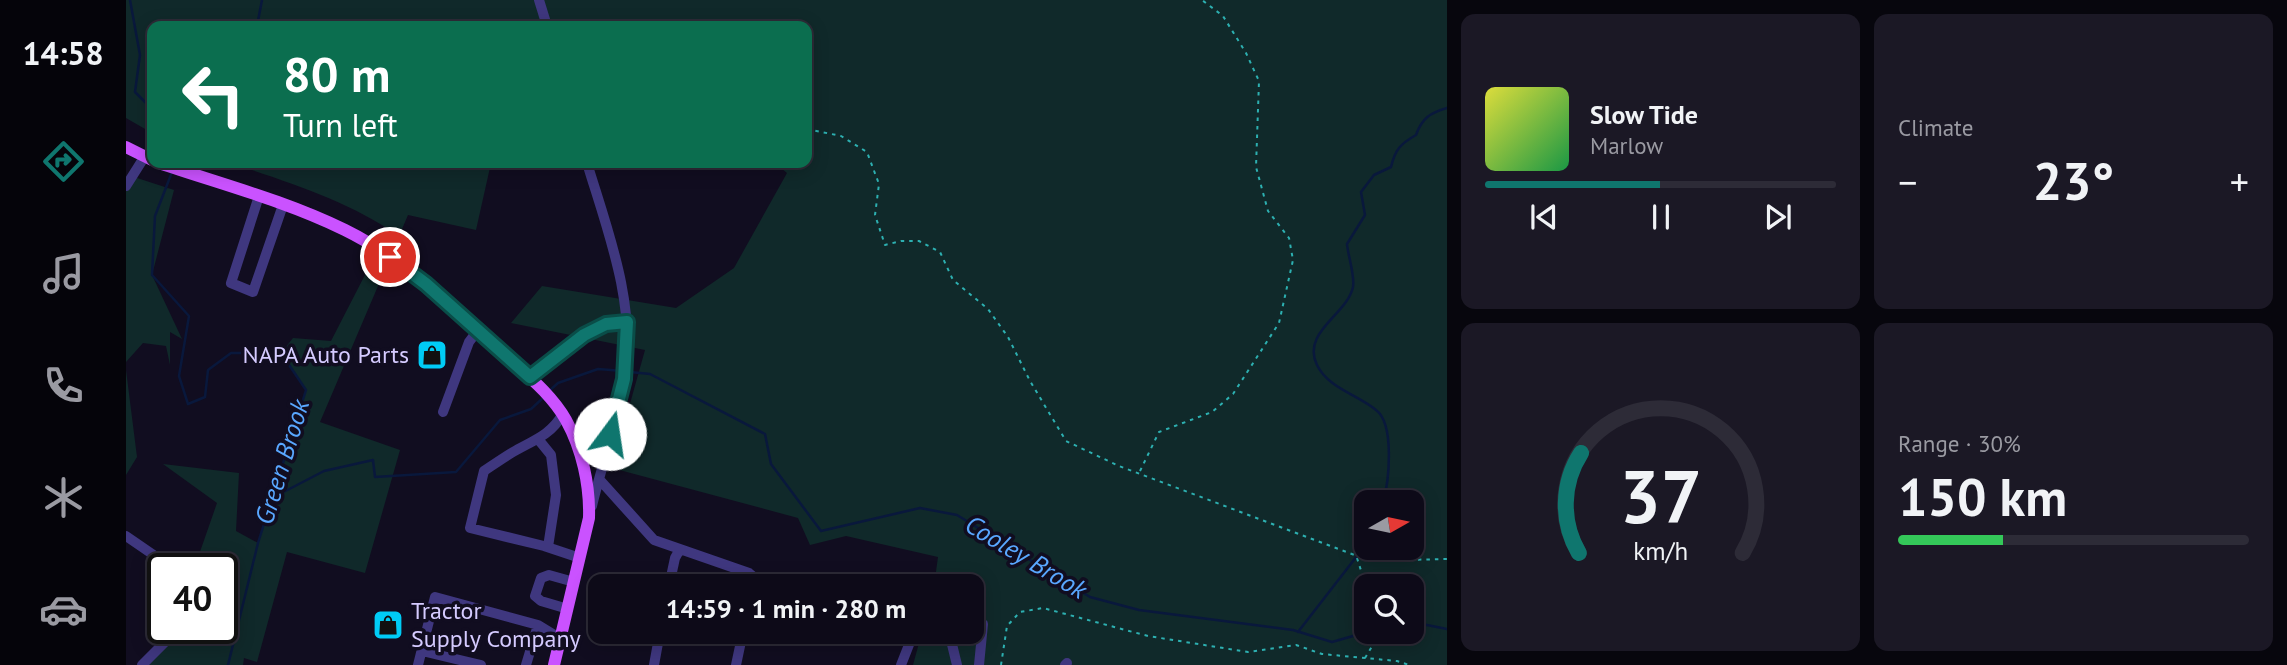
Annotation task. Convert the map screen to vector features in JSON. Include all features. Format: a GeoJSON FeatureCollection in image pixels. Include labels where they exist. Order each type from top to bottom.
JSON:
{"type":"FeatureCollection","features":[{"type":"Feature","properties":{"kind":"main road"},"geometry":{"type":"LineString","coordinates":[[126,147],[147,158]]}},
{"type":"Feature","properties":{"kind":"main road"},"geometry":{"type":"LineString","coordinates":[[174,168],[324,220],[368,242],[426,284],[546,394],[562,415],[582,459],[589,518],[554,665]]}},
{"type":"Feature","properties":{"kind":"street"},"geometry":{"type":"LineString","coordinates":[[539,0],[545,21]]}},
{"type":"Feature","properties":{"kind":"street"},"geometry":{"type":"LineString","coordinates":[[126,186],[147,159]]}},
{"type":"Feature","properties":{"kind":"street"},"geometry":{"type":"LineString","coordinates":[[588,168],[619,270],[627,322],[624,379],[589,518]]}},
{"type":"Feature","properties":{"kind":"street"},"geometry":{"type":"LineString","coordinates":[[258,196],[230,283],[253,292],[283,205]]}},
{"type":"Feature","properties":{"kind":"street"},"geometry":{"type":"LineString","coordinates":[[530,377],[584,335],[606,324],[627,322]]}},
{"type":"Feature","properties":{"kind":"street"},"geometry":{"type":"LineString","coordinates":[[443,412],[469,342],[478,330]]}},
{"type":"Feature","properties":{"kind":"street"},"geometry":{"type":"LineString","coordinates":[[562,415],[556,426],[538,439],[484,471],[470,528],[548,547],[580,558]]}},
{"type":"Feature","properties":{"kind":"street"},"geometry":{"type":"LineString","coordinates":[[538,439],[551,455],[556,495],[548,547]]}},
{"type":"Feature","properties":{"kind":"street"},"geometry":{"type":"LineString","coordinates":[[598,479],[654,540],[749,574]]}},
{"type":"Feature","properties":{"kind":"street"},"geometry":{"type":"LineString","coordinates":[[126,536],[151,553]]}},
{"type":"Feature","properties":{"kind":"street"},"geometry":{"type":"LineString","coordinates":[[672,574],[680,549]]}},
{"type":"Feature","properties":{"kind":"street"},"geometry":{"type":"LineString","coordinates":[[568,609],[541,601],[535,596],[541,579],[549,575],[574,582]]}},
{"type":"Feature","properties":{"kind":"street"},"geometry":{"type":"LineString","coordinates":[[418,665],[435,597],[538,625],[561,639]]}},
{"type":"Feature","properties":{"kind":"street"},"geometry":{"type":"LineString","coordinates":[[526,665],[538,625]]}},
{"type":"Feature","properties":{"kind":"street"},"geometry":{"type":"LineString","coordinates":[[142,665],[163,644]]}},
{"type":"Feature","properties":{"kind":"street"},"geometry":{"type":"LineString","coordinates":[[654,665],[658,644]]}},
{"type":"Feature","properties":{"kind":"street"},"geometry":{"type":"LineString","coordinates":[[736,665],[740,644]]}},
{"type":"Feature","properties":{"kind":"street"},"geometry":{"type":"LineString","coordinates":[[901,665],[909,644]]}},
{"type":"Feature","properties":{"kind":"street"},"geometry":{"type":"LineString","coordinates":[[952,644],[957,665]]}},
{"type":"Feature","properties":{"kind":"street"},"geometry":{"type":"LineString","coordinates":[[979,665],[981,644]]}},
{"type":"Feature","properties":{"kind":"street"},"geometry":{"type":"LineString","coordinates":[[422,651],[481,665]]}},
{"type":"Feature","properties":{"kind":"path"},"geometry":{"type":"LineString","coordinates":[[1139,472],[1159,432],[1212,412],[1233,394],[1279,323],[1293,260],[1289,238],[1268,211],[1256,167],[1259,81],[1246,52],[1223,16],[1202,0]]}},
{"type":"Feature","properties":{"kind":"path"},"geometry":{"type":"LineString","coordinates":[[812,130],[841,136],[867,152],[879,184],[875,215],[885,244],[919,241],[940,252],[953,281],[988,309],[1008,337],[1066,441],[1119,466],[1354,555]]}},
{"type":"Feature","properties":{"kind":"path"},"geometry":{"type":"LineString","coordinates":[[1424,560],[1447,559]]}},
{"type":"Feature","properties":{"kind":"path"},"geometry":{"type":"LineString","coordinates":[[1001,665],[1007,626],[1020,612],[1043,608],[1148,636],[1248,652],[1296,645],[1322,654],[1397,661],[1409,665]]}},
{"type":"Feature","properties":{"kind":"path"},"geometry":{"type":"LineString","coordinates":[[1365,659],[1373,644]]}},
{"type":"Feature","properties":{"kind":"green space"},"geometry":{"type":"Polygon","coordinates":[[[126,0],[1447,0],[1447,665],[913,665],[919,644],[984,644],[984,574],[936,574],[938,557],[846,536],[810,545],[798,518],[612,468],[645,350],[511,323],[542,286],[676,308],[734,268],[787,173],[781,168],[812,168],[812,21],[147,21],[147,130],[126,118],[126,0]]]}},
{"type":"Feature","properties":{"kind":"green space"},"geometry":{"type":"Polygon","coordinates":[[[246,168],[490,168],[476,230],[408,215],[399,236],[360,212],[296,185],[246,168]]]}},
{"type":"Feature","properties":{"kind":"green space"},"geometry":{"type":"Polygon","coordinates":[[[134,177],[174,190],[152,275],[182,339],[170,332],[170,365],[166,346],[143,343],[126,362],[126,191],[134,177]]]}},
{"type":"Feature","properties":{"kind":"green space"},"geometry":{"type":"Polygon","coordinates":[[[367,271],[381,279],[320,422],[400,450],[365,573],[287,552],[257,662],[244,658],[243,665],[145,665],[161,644],[238,644],[238,553],[200,553],[217,503],[163,464],[239,473],[236,531],[258,543],[306,390],[281,353],[293,338],[331,341],[367,271]]]}},
{"type":"Feature","properties":{"kind":"green space"},"geometry":{"type":"Polygon","coordinates":[[[126,370],[137,457],[126,475],[126,370]]]}},
{"type":"Feature","properties":{"kind":"waterway","name":"Green Brook"},"geometry":{"type":"LineString","coordinates":[[130,0],[140,55],[135,92],[147,104]]}},
{"type":"Feature","properties":{"kind":"waterway"},"geometry":{"type":"LineString","coordinates":[[258,21],[262,0]]}},
{"type":"Feature","properties":{"kind":"waterway"},"geometry":{"type":"LineString","coordinates":[[1385,490],[1389,454],[1382,417],[1369,405],[1328,380],[1317,365],[1315,343],[1343,306],[1353,287],[1347,244],[1365,215],[1361,192],[1374,175],[1391,167],[1399,148],[1416,135],[1424,120],[1447,108]]}},
{"type":"Feature","properties":{"kind":"waterway","name":"Green Brook"},"geometry":{"type":"LineString","coordinates":[[172,172],[155,216],[152,275],[189,316],[179,376],[188,404],[205,397],[208,370],[231,353],[281,353],[306,390],[258,543],[228,665]]}},
{"type":"Feature","properties":{"kind":"waterway","name":"Cooley Brook"},"geometry":{"type":"LineString","coordinates":[[548,392],[558,383],[598,369],[623,371]]}},
{"type":"Feature","properties":{"kind":"waterway","name":"Cooley Brook"},"geometry":{"type":"LineString","coordinates":[[630,372],[650,374],[765,434],[771,464],[821,531],[920,508],[957,515],[1090,597],[1139,610],[1293,630],[1332,642],[1354,636]]}},
{"type":"Feature","properties":{"kind":"waterway","name":"Cooley Brook"},"geometry":{"type":"LineString","coordinates":[[272,498],[324,471],[373,460],[375,477],[456,472],[500,420],[531,409],[544,397]]}},
{"type":"Feature","properties":{"kind":"waterway"},"geometry":{"type":"LineString","coordinates":[[1298,632],[1354,560]]}},
{"type":"Feature","properties":{"kind":"waterway","name":"Cooley Brook"},"geometry":{"type":"LineString","coordinates":[[1424,624],[1447,629]]}},
{"type":"Feature","properties":{"kind":"place","name":"NAPA Auto Parts"},"geometry":{"type":"Point","coordinates":[432,355]}},
{"type":"Feature","properties":{"kind":"place","name":"Tractor Supply Company"},"geometry":{"type":"Point","coordinates":[388,625]}},
{"type":"Feature","properties":{"kind":"route"},"geometry":{"type":"LineString","coordinates":[[390,257],[453,307],[530,377],[584,335],[606,324],[627,322],[624,379],[610,434]]}}]}
